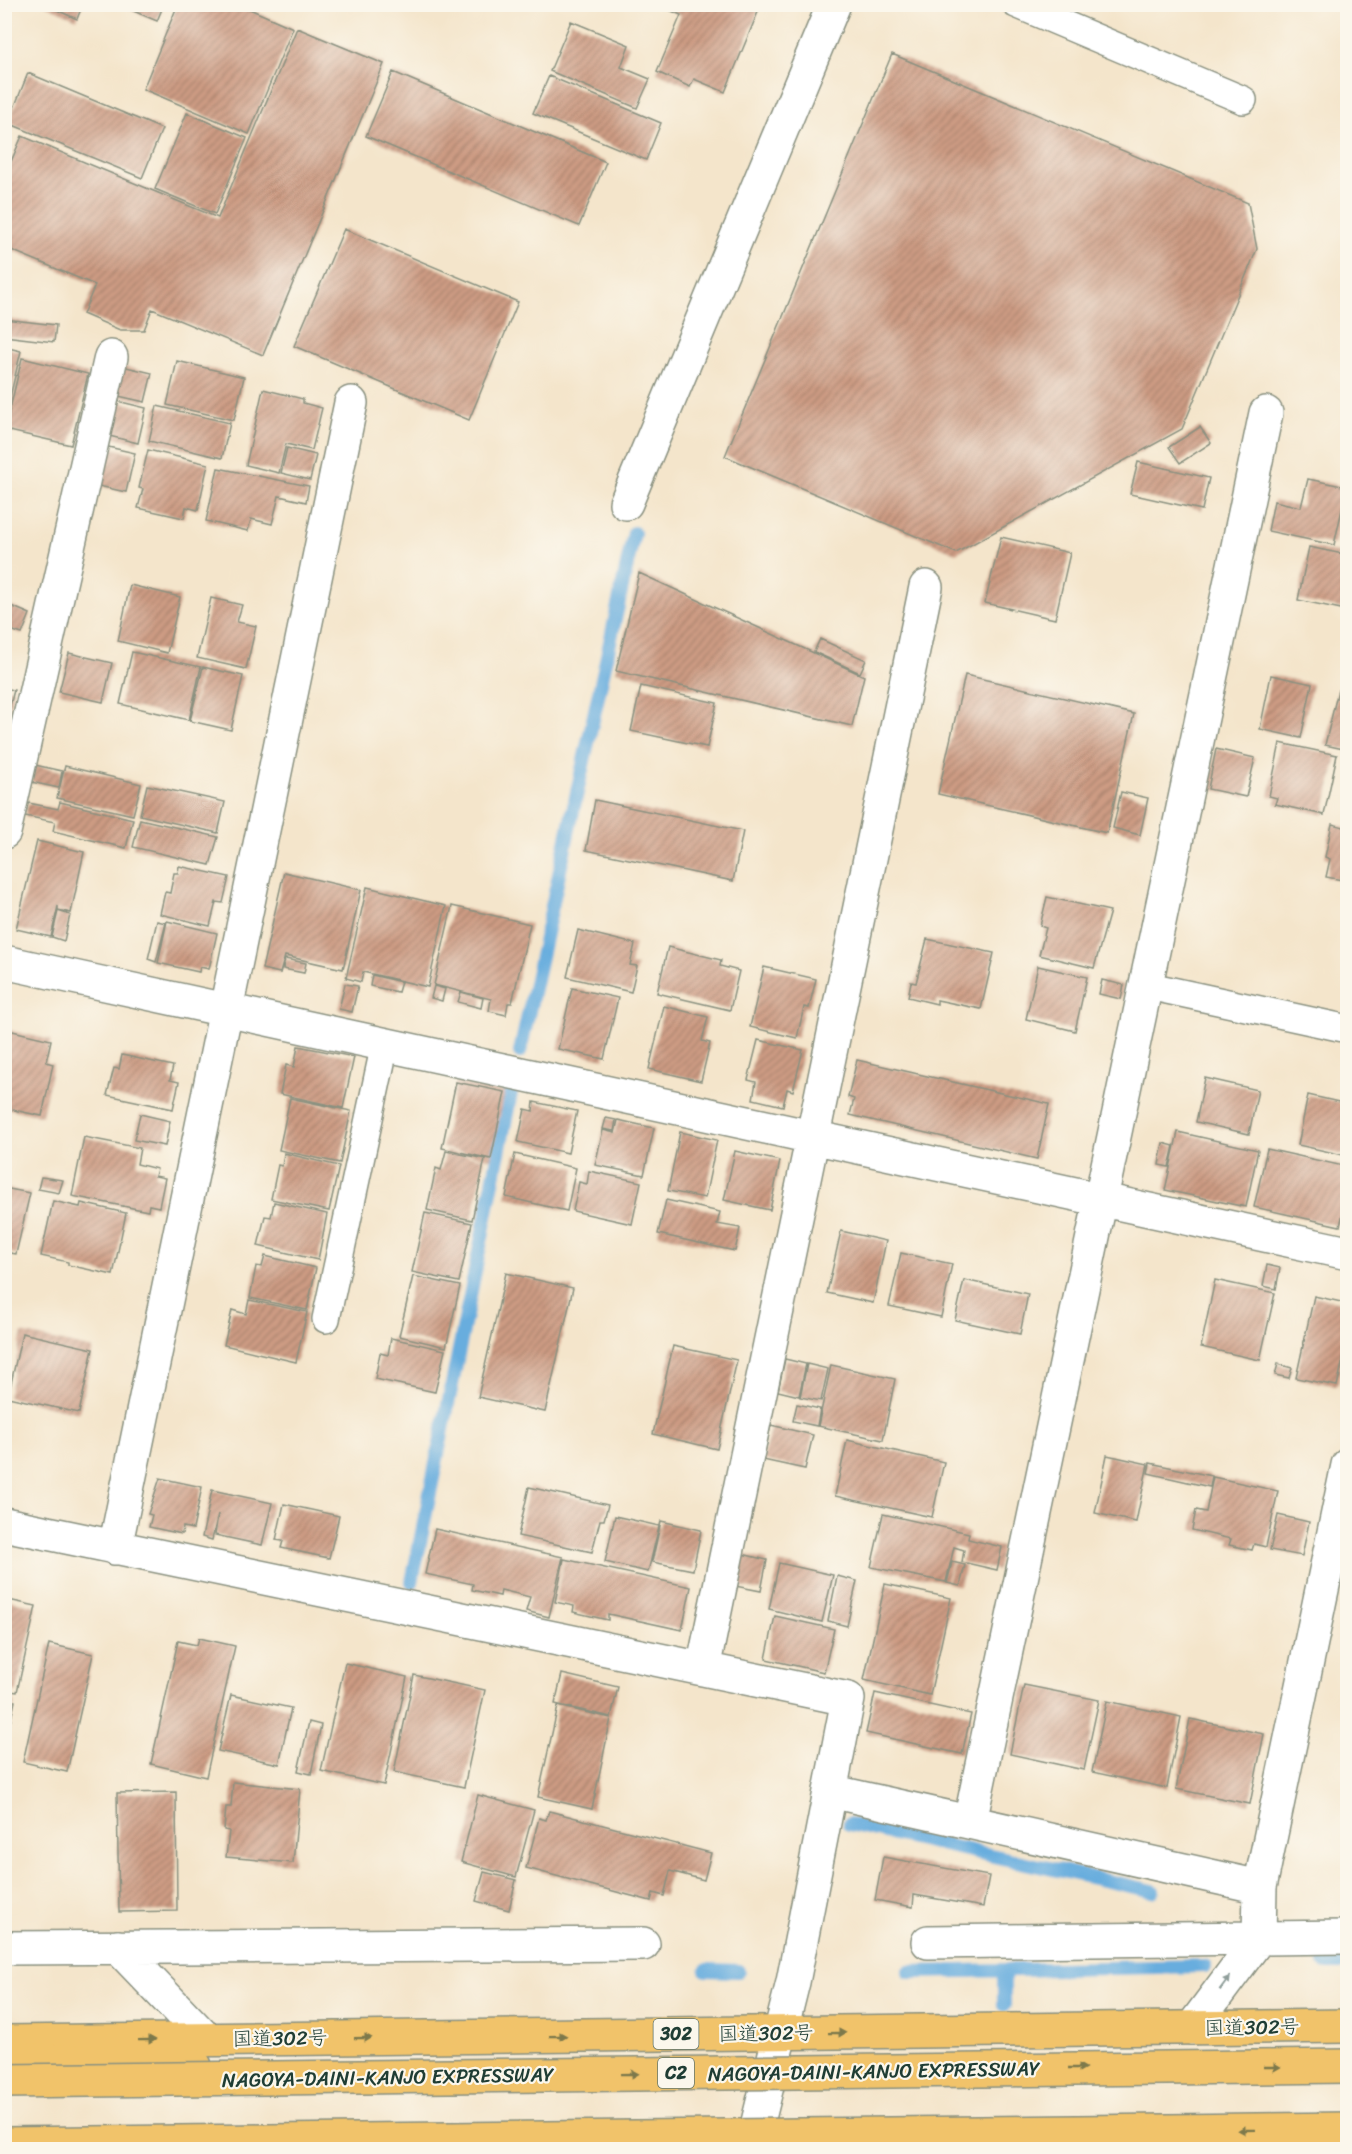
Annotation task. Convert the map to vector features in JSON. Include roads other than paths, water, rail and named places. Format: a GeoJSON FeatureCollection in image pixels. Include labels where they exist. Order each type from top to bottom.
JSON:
{"type":"FeatureCollection","features":[{"type":"Feature","properties":{"kind":"highway","name":"国道302号"},"geometry":{"type":"LineString","coordinates":[[4,2042],[1347,2026]]}},
{"type":"Feature","properties":{"kind":"highway"},"geometry":{"type":"LineString","coordinates":[[4,2059],[131,2062],[371,2077]]}},
{"type":"Feature","properties":{"kind":"highway","name":"NAGOYA-DAINI-KANJO EXPRESSWAY"},"geometry":{"type":"LineString","coordinates":[[4,2081],[1347,2066]]}},
{"type":"Feature","properties":{"kind":"highway"},"geometry":{"type":"LineString","coordinates":[[4,2144],[1347,2129]]}},
{"type":"Feature","properties":{"kind":"highway"},"geometry":{"type":"LineString","coordinates":[[55,2150],[131,2142]]}},
{"type":"Feature","properties":{"kind":"street"},"geometry":{"type":"LineString","coordinates":[[626,503],[834,4]]}},
{"type":"Feature","properties":{"kind":"street"},"geometry":{"type":"LineString","coordinates":[[4,832],[111,357]]}},
{"type":"Feature","properties":{"kind":"street"},"geometry":{"type":"LineString","coordinates":[[115,1548],[351,403]]}},
{"type":"Feature","properties":{"kind":"street"},"geometry":{"type":"LineString","coordinates":[[970,1822],[1266,413]]}},
{"type":"Feature","properties":{"kind":"street"},"geometry":{"type":"LineString","coordinates":[[703,1669],[926,587]]}},
{"type":"Feature","properties":{"kind":"street"},"geometry":{"type":"LineString","coordinates":[[4,962],[1347,1253]]}},
{"type":"Feature","properties":{"kind":"street"},"geometry":{"type":"LineString","coordinates":[[1192,2028],[1259,1938],[1260,1887],[1347,1465]]}},
{"type":"Feature","properties":{"kind":"street"},"geometry":{"type":"LineString","coordinates":[[4,1524],[848,1699],[781,2033],[751,2150]]}},
{"type":"Feature","properties":{"kind":"street"},"geometry":{"type":"LineString","coordinates":[[830,1791],[1260,1887]]}},
{"type":"Feature","properties":{"kind":"street"},"geometry":{"type":"LineString","coordinates":[[928,1942],[1347,1937]]}},
{"type":"Feature","properties":{"kind":"street"},"geometry":{"type":"LineString","coordinates":[[4,1948],[643,1944]]}},
{"type":"Feature","properties":{"kind":"street"},"geometry":{"type":"LineString","coordinates":[[118,1947],[206,2039]]}},
{"type":"Feature","properties":{"kind":"lane"},"geometry":{"type":"LineString","coordinates":[[1016,4],[1243,100]]}},
{"type":"Feature","properties":{"kind":"lane"},"geometry":{"type":"LineString","coordinates":[[1144,985],[1347,1029]]}},
{"type":"Feature","properties":{"kind":"lane"},"geometry":{"type":"LineString","coordinates":[[326,1319],[386,1044]]}},
{"type":"Feature","properties":{"kind":"waterway"},"geometry":{"type":"LineString","coordinates":[[520,1052],[634,533]]}},
{"type":"Feature","properties":{"kind":"waterway"},"geometry":{"type":"LineString","coordinates":[[412,1582],[511,1093]]}},
{"type":"Feature","properties":{"kind":"waterway"},"geometry":{"type":"LineString","coordinates":[[849,1824],[1153,1891]]}},
{"type":"Feature","properties":{"kind":"waterway"},"geometry":{"type":"LineString","coordinates":[[1325,1963],[1348,1963]]}},
{"type":"Feature","properties":{"kind":"waterway"},"geometry":{"type":"LineString","coordinates":[[909,1972],[1205,1966]]}},
{"type":"Feature","properties":{"kind":"waterway"},"geometry":{"type":"LineString","coordinates":[[706,1970],[738,1971]]}},
{"type":"Feature","properties":{"kind":"waterway"},"geometry":{"type":"LineString","coordinates":[[1004,1970],[1004,2005]]}}]}
